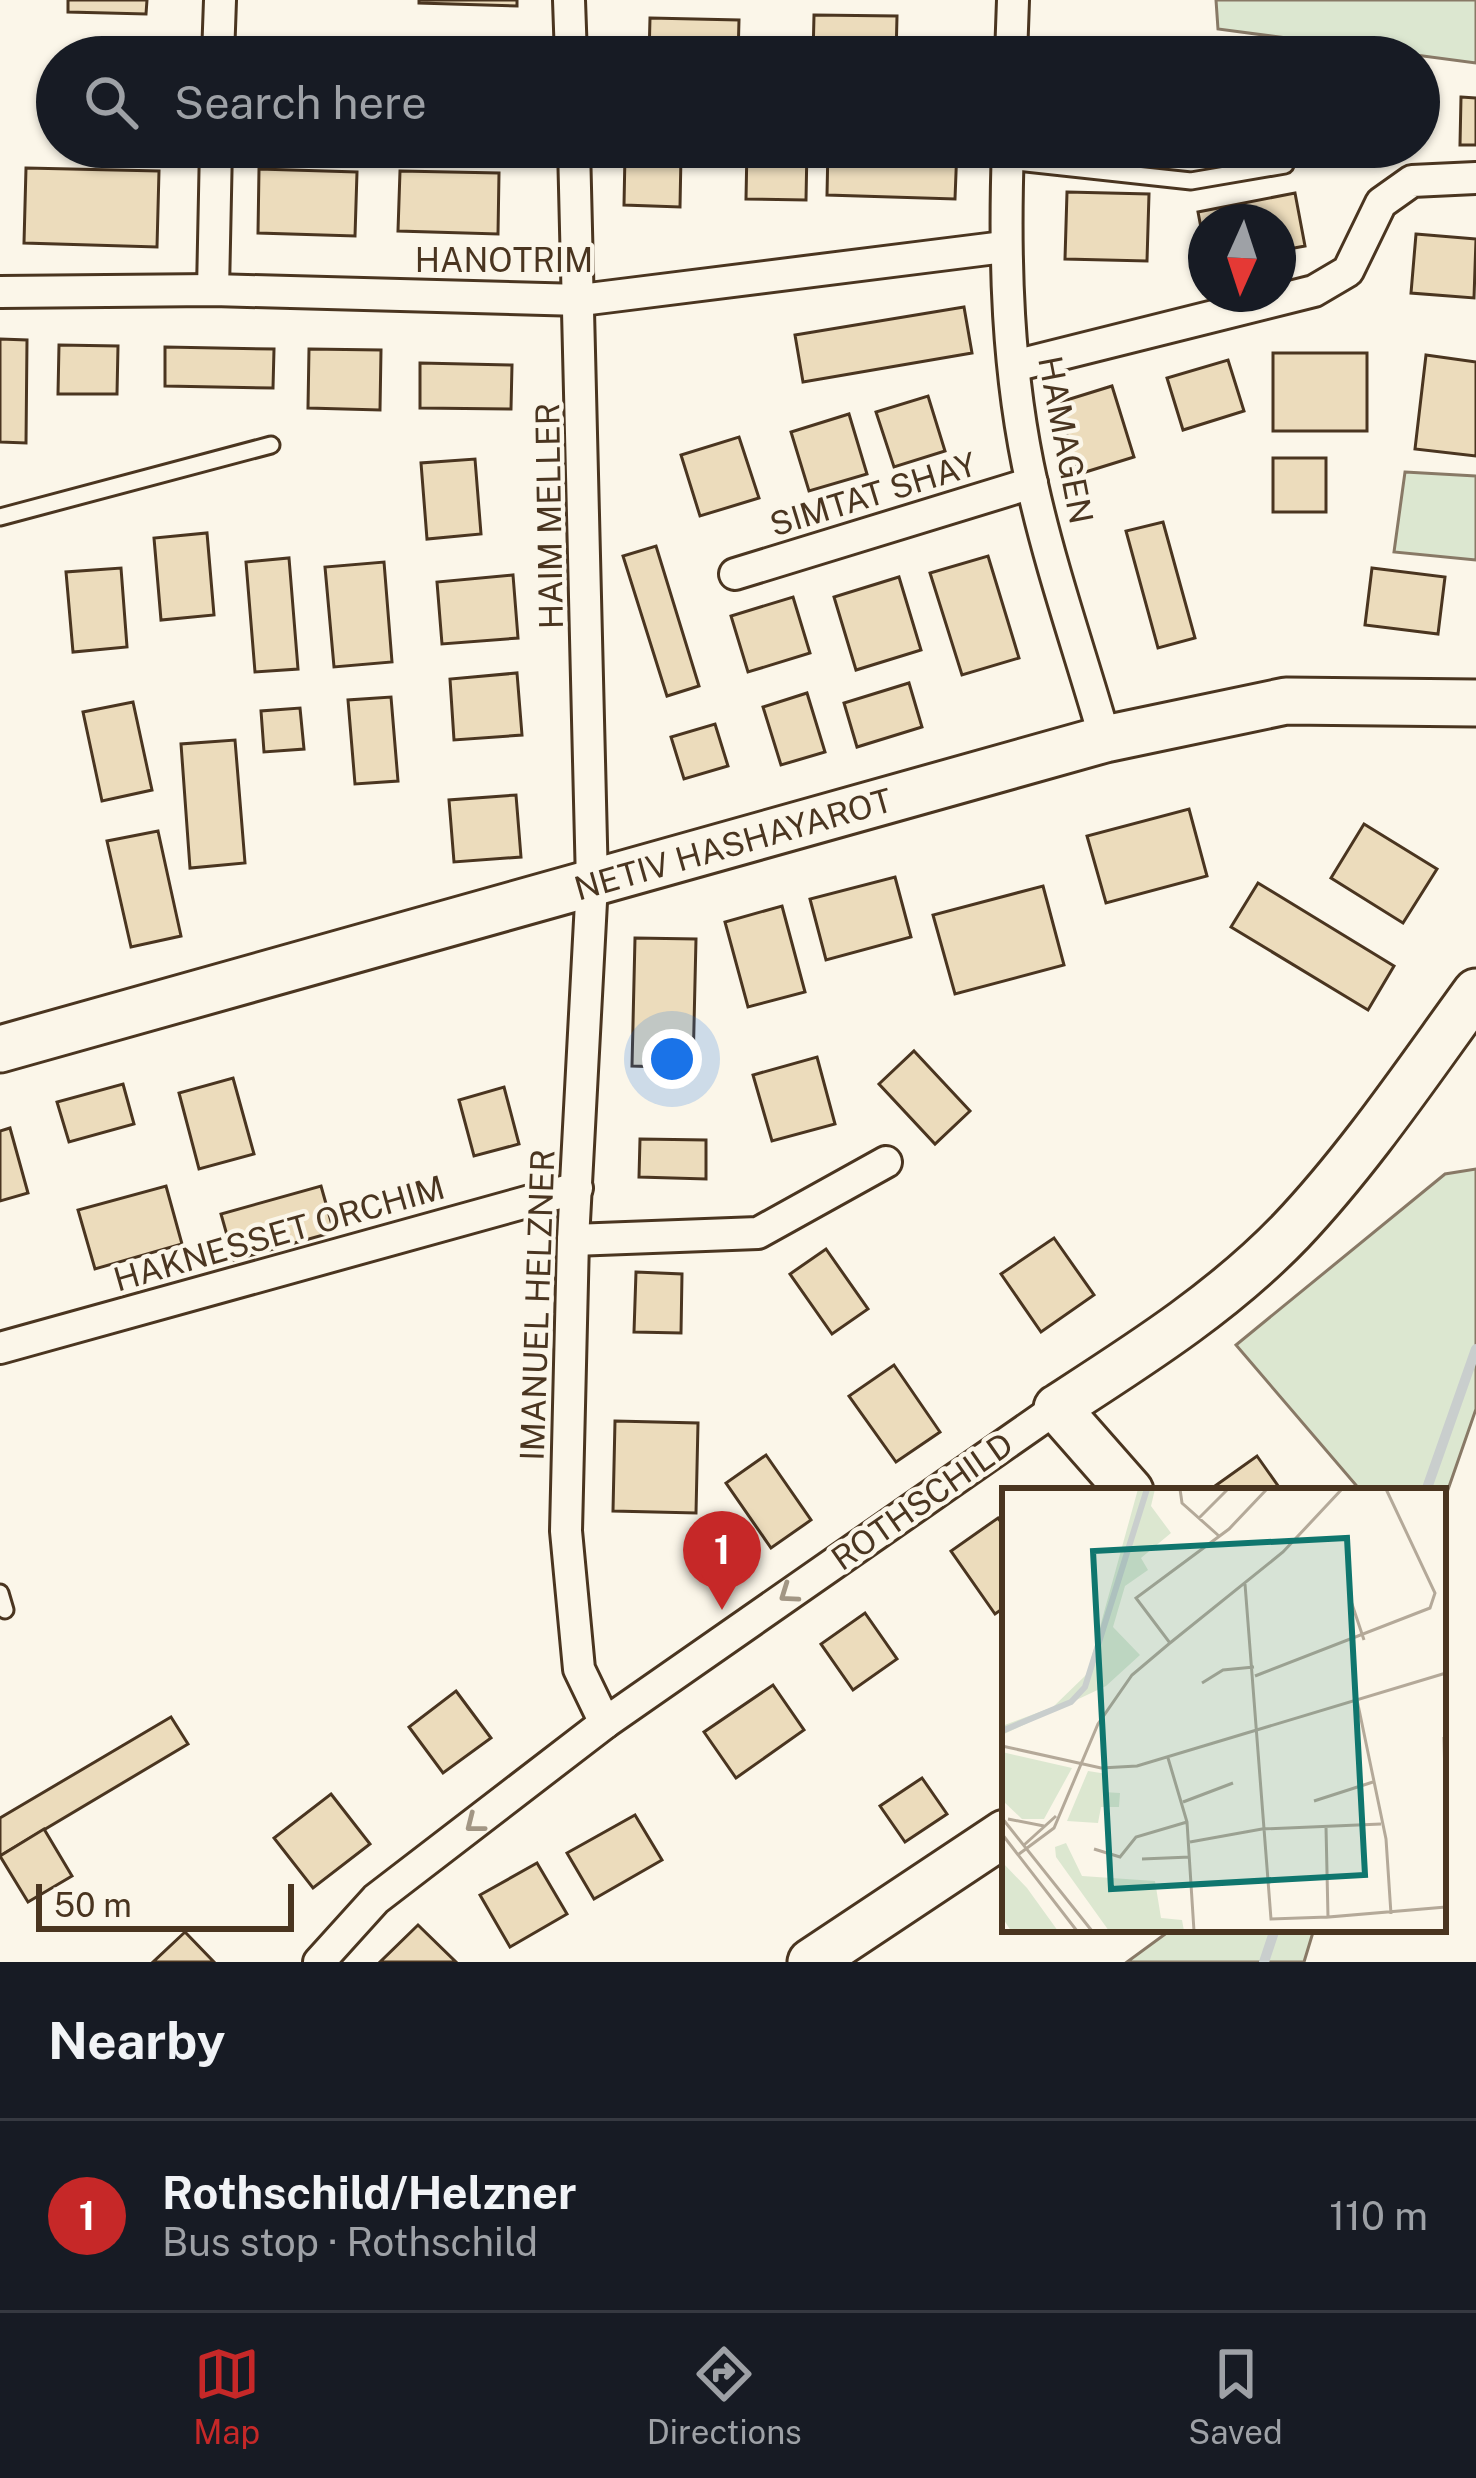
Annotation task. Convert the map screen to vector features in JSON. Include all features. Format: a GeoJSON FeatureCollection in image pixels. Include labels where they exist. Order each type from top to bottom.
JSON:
{"type":"FeatureCollection","features":[{"type":"Feature","properties":{"kind":"street"},"geometry":{"type":"LineString","coordinates":[[219,36],[220,0]]}},
{"type":"Feature","properties":{"kind":"street"},"geometry":{"type":"LineString","coordinates":[[568,0],[570,36]]}},
{"type":"Feature","properties":{"kind":"street"},"geometry":{"type":"LineString","coordinates":[[1011,36],[1012,0]]}},
{"type":"Feature","properties":{"kind":"street"},"geometry":{"type":"LineString","coordinates":[[213,290],[216,168]]}},
{"type":"Feature","properties":{"kind":"street","name":"HAIM MELLER"},"geometry":{"type":"LineString","coordinates":[[575,168],[592,883]]}},
{"type":"Feature","properties":{"kind":"street","name":"HAMAGEN"},"geometry":{"type":"LineString","coordinates":[[1007,168],[1004,248],[1014,366],[1032,484],[1106,739]]}},
{"type":"Feature","properties":{"kind":"street"},"geometry":{"type":"LineString","coordinates":[[1014,366],[1313,291],[1348,271],[1381,202],[1412,181],[1476,178]]}},
{"type":"Feature","properties":{"kind":"street","name":"HANOTRIM"},"geometry":{"type":"LineString","coordinates":[[0,292],[213,290],[580,300],[1004,248]]}},
{"type":"Feature","properties":{"kind":"street","name":"SIMTAT SHAY"},"geometry":{"type":"LineString","coordinates":[[735,574],[1032,484]]}},
{"type":"Feature","properties":{"kind":"street","name":"NETIV HASHAYAROT"},"geometry":{"type":"LineString","coordinates":[[0,1049],[1106,739],[1286,701],[1476,703]]}},
{"type":"Feature","properties":{"kind":"street","name":"IMANUEL HELZNER"},"geometry":{"type":"LineString","coordinates":[[592,883],[573,1240],[566,1531],[579,1669],[604,1723]]}},
{"type":"Feature","properties":{"kind":"street","name":"ROTHSCHILD"},"geometry":{"type":"LineString","coordinates":[[319,1962],[376,1899],[604,1723],[1176,1330],[1290,1232],[1382,1121],[1476,992]]}},
{"type":"Feature","properties":{"kind":"street"},"geometry":{"type":"LineString","coordinates":[[573,1240],[758,1233],[886,1162]]}},
{"type":"Feature","properties":{"kind":"street","name":"HAKNESSET ORCHIM"},"geometry":{"type":"LineString","coordinates":[[0,1348],[577,1188]]}},
{"type":"Feature","properties":{"kind":"street"},"geometry":{"type":"LineString","coordinates":[[1057,1408],[1127,1488]]}},
{"type":"Feature","properties":{"kind":"street"},"geometry":{"type":"LineString","coordinates":[[811,1962],[1002,1835]]}},
{"type":"Feature","properties":{"kind":"lane"},"geometry":{"type":"LineString","coordinates":[[1103,168],[1191,181],[1267,168]]}},
{"type":"Feature","properties":{"kind":"lane"},"geometry":{"type":"LineString","coordinates":[[0,517],[271,445]]}},
{"type":"Feature","properties":{"kind":"green space"},"geometry":{"type":"Polygon","coordinates":[[[1216,0],[1476,0],[1476,63],[1440,58],[1440,36],[1271,36],[1218,29],[1216,0]]]}},
{"type":"Feature","properties":{"kind":"green space"},"geometry":{"type":"Polygon","coordinates":[[[1405,472],[1476,476],[1476,560],[1394,552],[1405,472]]]}},
{"type":"Feature","properties":{"kind":"green space"},"geometry":{"type":"Polygon","coordinates":[[[1476,1169],[1476,1409],[1446,1495],[1446,1488],[1358,1488],[1236,1345],[1445,1174],[1476,1169]]]}},
{"type":"Feature","properties":{"kind":"green space"},"geometry":{"type":"Polygon","coordinates":[[[1168,1932],[1313,1932],[1304,1962],[1127,1962],[1168,1932]]]}},
{"type":"Feature","properties":{"kind":"building"},"geometry":{"type":"Polygon","coordinates":[[[68,0],[147,0],[146,14],[68,12],[68,0]]]}},
{"type":"Feature","properties":{"kind":"building"},"geometry":{"type":"Polygon","coordinates":[[[517,0],[517,6],[419,3],[517,0]]]}},
{"type":"Feature","properties":{"kind":"building"},"geometry":{"type":"Polygon","coordinates":[[[814,15],[897,16],[897,36],[814,36],[814,15]]]}},
{"type":"Feature","properties":{"kind":"building"},"geometry":{"type":"Polygon","coordinates":[[[650,18],[739,20],[739,36],[650,36],[650,18]]]}},
{"type":"Feature","properties":{"kind":"building"},"geometry":{"type":"Polygon","coordinates":[[[1461,97],[1476,98],[1476,145],[1460,145],[1461,97]]]}},
{"type":"Feature","properties":{"kind":"building"},"geometry":{"type":"Polygon","coordinates":[[[26,168],[159,171],[157,247],[24,243],[26,168]]]}},
{"type":"Feature","properties":{"kind":"building"},"geometry":{"type":"Polygon","coordinates":[[[625,168],[681,168],[680,207],[624,205],[625,168]]]}},
{"type":"Feature","properties":{"kind":"building"},"geometry":{"type":"Polygon","coordinates":[[[747,168],[807,168],[806,200],[746,199],[747,168]]]}},
{"type":"Feature","properties":{"kind":"building"},"geometry":{"type":"Polygon","coordinates":[[[828,168],[956,168],[955,199],[827,195],[828,168]]]}},
{"type":"Feature","properties":{"kind":"building"},"geometry":{"type":"Polygon","coordinates":[[[259,169],[357,172],[355,236],[258,233],[259,169]]]}},
{"type":"Feature","properties":{"kind":"building"},"geometry":{"type":"Polygon","coordinates":[[[400,171],[499,173],[498,234],[398,231],[400,171]]]}},
{"type":"Feature","properties":{"kind":"building"},"geometry":{"type":"Polygon","coordinates":[[[1067,192],[1149,194],[1147,261],[1065,259],[1067,192]]]}},
{"type":"Feature","properties":{"kind":"building"},"geometry":{"type":"Polygon","coordinates":[[[1295,193],[1305,246],[1296,248],[1296,204],[1239,204],[1295,193]]]}},
{"type":"Feature","properties":{"kind":"building"},"geometry":{"type":"Polygon","coordinates":[[[1416,234],[1476,239],[1474,298],[1411,293],[1416,234]]]}},
{"type":"Feature","properties":{"kind":"building"},"geometry":{"type":"Polygon","coordinates":[[[964,307],[972,353],[803,382],[795,335],[964,307]]]}},
{"type":"Feature","properties":{"kind":"building"},"geometry":{"type":"Polygon","coordinates":[[[0,339],[27,340],[26,443],[0,442],[0,339]]]}},
{"type":"Feature","properties":{"kind":"building"},"geometry":{"type":"Polygon","coordinates":[[[59,345],[118,346],[117,394],[58,394],[59,345]]]}},
{"type":"Feature","properties":{"kind":"building"},"geometry":{"type":"Polygon","coordinates":[[[165,347],[274,349],[273,388],[165,386],[165,347]]]}},
{"type":"Feature","properties":{"kind":"building"},"geometry":{"type":"Polygon","coordinates":[[[309,349],[381,350],[380,410],[308,408],[309,349]]]}},
{"type":"Feature","properties":{"kind":"building"},"geometry":{"type":"Polygon","coordinates":[[[1273,353],[1367,353],[1367,431],[1273,431],[1273,353]]]}},
{"type":"Feature","properties":{"kind":"building"},"geometry":{"type":"Polygon","coordinates":[[[1426,355],[1476,362],[1476,456],[1415,449],[1426,355]]]}},
{"type":"Feature","properties":{"kind":"building"},"geometry":{"type":"Polygon","coordinates":[[[1228,360],[1244,411],[1183,430],[1167,378],[1228,360]]]}},
{"type":"Feature","properties":{"kind":"building"},"geometry":{"type":"Polygon","coordinates":[[[420,363],[512,365],[511,409],[420,408],[420,363]]]}},
{"type":"Feature","properties":{"kind":"building"},"geometry":{"type":"Polygon","coordinates":[[[1112,386],[1134,457],[1079,474],[1057,403],[1112,386]]]}},
{"type":"Feature","properties":{"kind":"building"},"geometry":{"type":"Polygon","coordinates":[[[928,396],[945,451],[894,467],[876,412],[928,396]]]}},
{"type":"Feature","properties":{"kind":"building"},"geometry":{"type":"Polygon","coordinates":[[[849,414],[867,474],[809,491],[791,432],[849,414]]]}},
{"type":"Feature","properties":{"kind":"building"},"geometry":{"type":"Polygon","coordinates":[[[739,437],[759,498],[700,516],[681,455],[739,437]]]}},
{"type":"Feature","properties":{"kind":"building"},"geometry":{"type":"Polygon","coordinates":[[[1273,458],[1326,458],[1326,512],[1273,512],[1273,458]]]}},
{"type":"Feature","properties":{"kind":"building"},"geometry":{"type":"Polygon","coordinates":[[[475,459],[481,534],[427,539],[421,463],[475,459]]]}},
{"type":"Feature","properties":{"kind":"building"},"geometry":{"type":"Polygon","coordinates":[[[1163,522],[1195,638],[1158,648],[1126,531],[1163,522]]]}},
{"type":"Feature","properties":{"kind":"building"},"geometry":{"type":"Polygon","coordinates":[[[207,533],[214,615],[161,620],[154,538],[207,533]]]}},
{"type":"Feature","properties":{"kind":"building"},"geometry":{"type":"Polygon","coordinates":[[[656,546],[699,686],[667,696],[623,556],[656,546]]]}},
{"type":"Feature","properties":{"kind":"building"},"geometry":{"type":"Polygon","coordinates":[[[988,556],[1019,658],[962,675],[930,573],[988,556]]]}},
{"type":"Feature","properties":{"kind":"building"},"geometry":{"type":"Polygon","coordinates":[[[289,558],[298,669],[255,672],[246,562],[289,558]]]}},
{"type":"Feature","properties":{"kind":"building"},"geometry":{"type":"Polygon","coordinates":[[[384,562],[392,662],[334,667],[325,567],[384,562]]]}},
{"type":"Feature","properties":{"kind":"building"},"geometry":{"type":"Polygon","coordinates":[[[121,568],[127,647],[73,652],[66,572],[121,568]]]}},
{"type":"Feature","properties":{"kind":"building"},"geometry":{"type":"Polygon","coordinates":[[[1372,568],[1445,577],[1438,634],[1365,625],[1372,568]]]}},
{"type":"Feature","properties":{"kind":"building"},"geometry":{"type":"Polygon","coordinates":[[[513,575],[518,638],[442,644],[437,582],[513,575]]]}},
{"type":"Feature","properties":{"kind":"building"},"geometry":{"type":"Polygon","coordinates":[[[899,577],[921,650],[856,670],[834,597],[899,577]]]}},
{"type":"Feature","properties":{"kind":"building"},"geometry":{"type":"Polygon","coordinates":[[[793,597],[810,653],[748,672],[731,616],[793,597]]]}},
{"type":"Feature","properties":{"kind":"building"},"geometry":{"type":"Polygon","coordinates":[[[517,673],[522,735],[454,740],[450,679],[517,673]]]}},
{"type":"Feature","properties":{"kind":"building"},"geometry":{"type":"Polygon","coordinates":[[[909,683],[922,727],[857,747],[844,703],[909,683]]]}},
{"type":"Feature","properties":{"kind":"building"},"geometry":{"type":"Polygon","coordinates":[[[807,693],[825,752],[781,765],[763,707],[807,693]]]}},
{"type":"Feature","properties":{"kind":"building"},"geometry":{"type":"Polygon","coordinates":[[[391,697],[398,781],[355,784],[348,700],[391,697]]]}},
{"type":"Feature","properties":{"kind":"building"},"geometry":{"type":"Polygon","coordinates":[[[133,702],[152,790],[102,801],[83,712],[133,702]]]}},
{"type":"Feature","properties":{"kind":"building"},"geometry":{"type":"Polygon","coordinates":[[[300,708],[304,749],[264,752],[261,711],[300,708]]]}},
{"type":"Feature","properties":{"kind":"building"},"geometry":{"type":"Polygon","coordinates":[[[715,724],[728,766],[684,779],[671,737],[715,724]]]}},
{"type":"Feature","properties":{"kind":"building"},"geometry":{"type":"Polygon","coordinates":[[[235,740],[245,863],[190,868],[181,744],[235,740]]]}},
{"type":"Feature","properties":{"kind":"building"},"geometry":{"type":"Polygon","coordinates":[[[516,795],[521,857],[454,862],[449,800],[516,795]]]}},
{"type":"Feature","properties":{"kind":"building"},"geometry":{"type":"Polygon","coordinates":[[[1189,809],[1207,876],[1106,903],[1087,836],[1189,809]]]}},
{"type":"Feature","properties":{"kind":"building"},"geometry":{"type":"Polygon","coordinates":[[[1364,824],[1437,869],[1403,923],[1331,878],[1364,824]]]}},
{"type":"Feature","properties":{"kind":"building"},"geometry":{"type":"Polygon","coordinates":[[[158,831],[181,936],[131,947],[107,841],[158,831]]]}},
{"type":"Feature","properties":{"kind":"building"},"geometry":{"type":"Polygon","coordinates":[[[895,877],[911,937],[826,960],[810,899],[895,877]]]}},
{"type":"Feature","properties":{"kind":"building"},"geometry":{"type":"Polygon","coordinates":[[[1258,883],[1394,966],[1368,1010],[1231,927],[1258,883]]]}},
{"type":"Feature","properties":{"kind":"building"},"geometry":{"type":"Polygon","coordinates":[[[1043,886],[1064,965],[955,994],[933,915],[1043,886]]]}},
{"type":"Feature","properties":{"kind":"building"},"geometry":{"type":"Polygon","coordinates":[[[782,906],[805,992],[748,1007],[725,922],[782,906]]]}},
{"type":"Feature","properties":{"kind":"building"},"geometry":{"type":"Polygon","coordinates":[[[635,938],[696,939],[693,1068],[632,1066],[635,938]]]}},
{"type":"Feature","properties":{"kind":"building"},"geometry":{"type":"Polygon","coordinates":[[[914,1051],[970,1111],[935,1144],[879,1084],[914,1051]]]}},
{"type":"Feature","properties":{"kind":"building"},"geometry":{"type":"Polygon","coordinates":[[[817,1057],[835,1124],[772,1141],[753,1075],[817,1057]]]}},
{"type":"Feature","properties":{"kind":"building"},"geometry":{"type":"Polygon","coordinates":[[[233,1078],[254,1154],[199,1169],[179,1093],[233,1078]]]}},
{"type":"Feature","properties":{"kind":"building"},"geometry":{"type":"Polygon","coordinates":[[[123,1084],[134,1124],[69,1142],[57,1102],[123,1084]]]}},
{"type":"Feature","properties":{"kind":"building"},"geometry":{"type":"Polygon","coordinates":[[[504,1087],[519,1144],[474,1156],[459,1100],[504,1087]]]}},
{"type":"Feature","properties":{"kind":"building"},"geometry":{"type":"Polygon","coordinates":[[[10,1128],[28,1193],[0,1201],[0,1131],[10,1128]]]}},
{"type":"Feature","properties":{"kind":"building"},"geometry":{"type":"Polygon","coordinates":[[[640,1139],[706,1140],[706,1179],[639,1177],[640,1139]]]}},
{"type":"Feature","properties":{"kind":"building"},"geometry":{"type":"Polygon","coordinates":[[[166,1186],[182,1244],[95,1269],[78,1210],[166,1186]]]}},
{"type":"Feature","properties":{"kind":"building"},"geometry":{"type":"Polygon","coordinates":[[[321,1186],[334,1232],[234,1260],[221,1214],[321,1186]]]}},
{"type":"Feature","properties":{"kind":"building"},"geometry":{"type":"Polygon","coordinates":[[[1054,1238],[1094,1295],[1041,1332],[1001,1274],[1054,1238]]]}},
{"type":"Feature","properties":{"kind":"building"},"geometry":{"type":"Polygon","coordinates":[[[826,1249],[868,1309],[832,1334],[790,1274],[826,1249]]]}},
{"type":"Feature","properties":{"kind":"building"},"geometry":{"type":"Polygon","coordinates":[[[636,1272],[682,1274],[681,1333],[634,1332],[636,1272]]]}},
{"type":"Feature","properties":{"kind":"building"},"geometry":{"type":"Polygon","coordinates":[[[894,1365],[940,1432],[896,1462],[849,1396],[894,1365]]]}},
{"type":"Feature","properties":{"kind":"building"},"geometry":{"type":"Polygon","coordinates":[[[615,1421],[698,1423],[696,1513],[613,1511],[615,1421]]]}},
{"type":"Feature","properties":{"kind":"building"},"geometry":{"type":"Polygon","coordinates":[[[766,1455],[811,1520],[771,1548],[726,1483],[766,1455]]]}},
{"type":"Feature","properties":{"kind":"building"},"geometry":{"type":"Polygon","coordinates":[[[1257,1456],[1280,1488],[1212,1488],[1257,1456]]]}},
{"type":"Feature","properties":{"kind":"building"},"geometry":{"type":"Polygon","coordinates":[[[998,1518],[1002,1524],[1002,1609],[995,1614],[951,1551],[998,1518]]]}},
{"type":"Feature","properties":{"kind":"building"},"geometry":{"type":"Polygon","coordinates":[[[865,1613],[897,1659],[853,1690],[821,1644],[865,1613]]]}},
{"type":"Feature","properties":{"kind":"building"},"geometry":{"type":"Polygon","coordinates":[[[773,1685],[804,1730],[736,1778],[704,1732],[773,1685]]]}},
{"type":"Feature","properties":{"kind":"building"},"geometry":{"type":"Polygon","coordinates":[[[456,1691],[491,1738],[443,1773],[409,1727],[456,1691]]]}},
{"type":"Feature","properties":{"kind":"building"},"geometry":{"type":"Polygon","coordinates":[[[171,1717],[188,1744],[0,1856],[0,1818],[171,1717]]]}},
{"type":"Feature","properties":{"kind":"building"},"geometry":{"type":"Polygon","coordinates":[[[922,1778],[947,1814],[905,1842],[880,1806],[922,1778]]]}},
{"type":"Feature","properties":{"kind":"building"},"geometry":{"type":"Polygon","coordinates":[[[331,1794],[370,1844],[313,1888],[274,1838],[331,1794]]]}},
{"type":"Feature","properties":{"kind":"building"},"geometry":{"type":"Polygon","coordinates":[[[635,1815],[662,1860],[594,1899],[567,1853],[635,1815]]]}},
{"type":"Feature","properties":{"kind":"building"},"geometry":{"type":"Polygon","coordinates":[[[44,1829],[72,1876],[28,1902],[0,1856],[44,1829]]]}},
{"type":"Feature","properties":{"kind":"building"},"geometry":{"type":"Polygon","coordinates":[[[537,1863],[567,1914],[510,1947],[480,1895],[537,1863]]]}},
{"type":"Feature","properties":{"kind":"building"},"geometry":{"type":"Polygon","coordinates":[[[418,1925],[456,1962],[380,1962],[418,1925]]]}},
{"type":"Feature","properties":{"kind":"building"},"geometry":{"type":"Polygon","coordinates":[[[185,1932],[214,1962],[153,1962],[185,1932]]]}},
{"type":"Feature","properties":{"kind":"waterway"},"geometry":{"type":"LineString","coordinates":[[1427,1488],[1476,1349]]}},
{"type":"Feature","properties":{"kind":"waterway"},"geometry":{"type":"LineString","coordinates":[[1264,1962],[1274,1932]]}},
{"type":"Feature","properties":{"kind":"place","name":"Rothschild/Helzner"},"geometry":{"type":"Point","coordinates":[722,1610]}}]}
